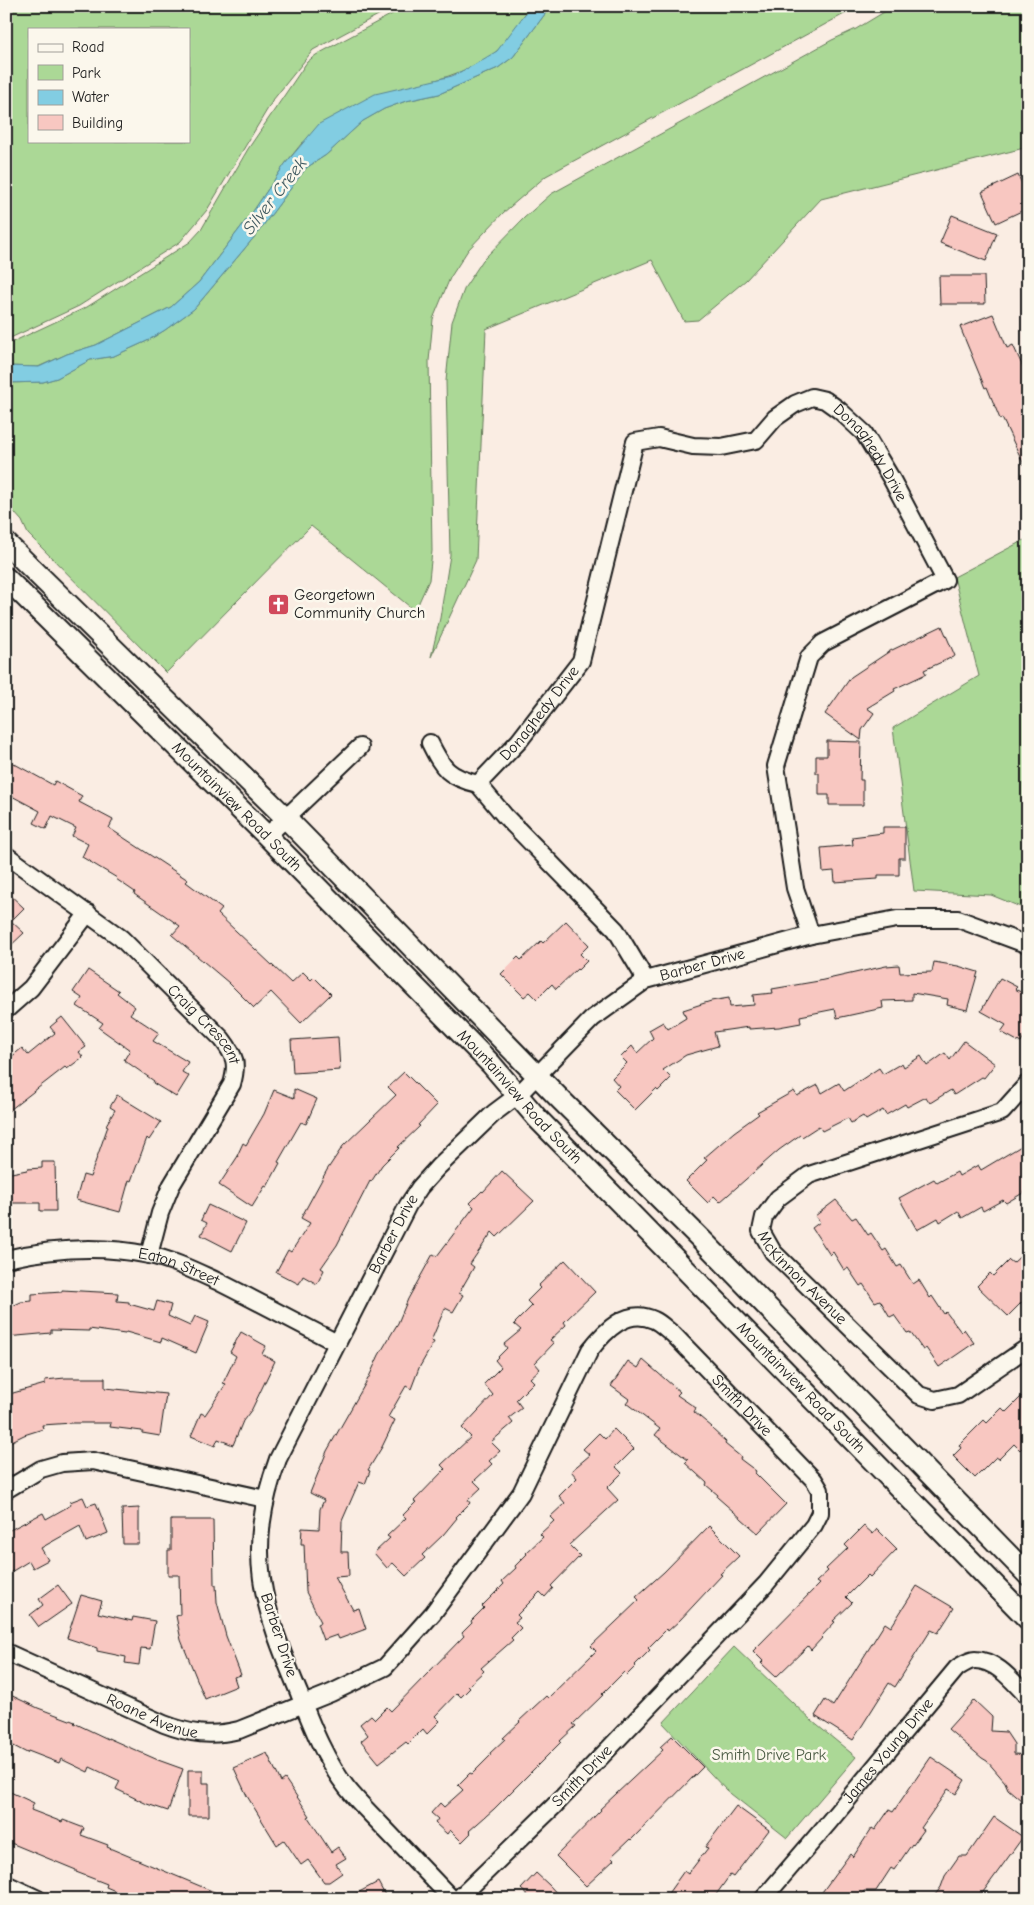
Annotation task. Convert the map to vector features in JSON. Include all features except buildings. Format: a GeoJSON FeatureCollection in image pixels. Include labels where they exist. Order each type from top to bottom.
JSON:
{"type":"FeatureCollection","features":[{"type":"Feature","properties":{"kind":"main road","name":"Mountainview Road South"},"geometry":{"type":"LineString","coordinates":[[6,543],[286,818],[537,1076],[708,1246],[1028,1575]]}},
{"type":"Feature","properties":{"kind":"main road","name":"Mountainview Road South"},"geometry":{"type":"LineString","coordinates":[[6,578],[267,836],[491,1064],[537,1118],[1028,1619]]}},
{"type":"Feature","properties":{"kind":"street","name":"Donaghedy Drive"},"geometry":{"type":"LineString","coordinates":[[478,784],[519,741],[581,661],[636,442],[659,438],[693,446],[721,448],[756,440],[775,418],[795,404],[812,397],[825,400],[864,433],[891,478],[945,580],[823,643],[810,657],[776,766],[795,888],[811,935]]}},
{"type":"Feature","properties":{"kind":"street"},"geometry":{"type":"LineString","coordinates":[[430,743],[441,766],[459,780],[478,784],[504,815],[616,930],[646,980]]}},
{"type":"Feature","properties":{"kind":"street"},"geometry":{"type":"LineString","coordinates":[[267,836],[360,747]]}},
{"type":"Feature","properties":{"kind":"street","name":"Craig Crescent"},"geometry":{"type":"LineString","coordinates":[[6,855],[88,913],[135,950],[222,1039],[231,1051],[235,1061],[232,1084],[165,1200],[149,1255]]}},
{"type":"Feature","properties":{"kind":"street"},"geometry":{"type":"LineString","coordinates":[[6,1010],[31,988],[88,913]]}},
{"type":"Feature","properties":{"kind":"street","name":"Barber Drive"},"geometry":{"type":"LineString","coordinates":[[452,1899],[347,1788],[322,1748],[274,1631],[264,1593],[260,1541],[265,1499],[284,1444],[398,1222],[420,1187],[488,1118],[518,1095],[593,1018],[646,980],[811,935],[897,919],[958,920],[1028,945]]}},
{"type":"Feature","properties":{"kind":"street","name":"McKinnon Avenue"},"geometry":{"type":"LineString","coordinates":[[1028,1083],[1002,1112],[809,1175],[778,1198],[764,1217],[761,1231],[773,1252],[919,1395],[935,1400],[958,1395],[1028,1346]]}},
{"type":"Feature","properties":{"kind":"street","name":"Eaton Street"},"geometry":{"type":"LineString","coordinates":[[6,1259],[66,1248],[149,1255],[204,1275],[337,1343]]}},
{"type":"Feature","properties":{"kind":"street","name":"Smith Drive"},"geometry":{"type":"LineString","coordinates":[[303,1704],[348,1686],[385,1667],[433,1613],[521,1492],[590,1350],[603,1334],[615,1324],[634,1316],[654,1320],[672,1334],[814,1480],[820,1490],[820,1513],[814,1525],[766,1584],[554,1806],[458,1899]]}},
{"type":"Feature","properties":{"kind":"street"},"geometry":{"type":"LineString","coordinates":[[6,1490],[40,1469],[62,1463],[93,1461],[265,1499]]}},
{"type":"Feature","properties":{"kind":"street","name":"Roane Avenue"},"geometry":{"type":"LineString","coordinates":[[6,1652],[184,1732],[206,1735],[224,1734],[303,1704]]}},
{"type":"Feature","properties":{"kind":"street","name":"James Young Drive"},"geometry":{"type":"LineString","coordinates":[[763,1899],[830,1822],[957,1668],[976,1660],[992,1665],[1006,1675],[1028,1697]]}},
{"type":"Feature","properties":{"kind":"street"},"geometry":{"type":"LineString","coordinates":[[6,1884],[38,1899]]}},
{"type":"Feature","properties":{"kind":"green space"},"geometry":{"type":"Polygon","coordinates":[[[6,6],[395,6],[313,50],[273,100],[207,210],[180,242],[79,306],[6,340],[6,6]]]}},
{"type":"Feature","properties":{"kind":"green space"},"geometry":{"type":"Polygon","coordinates":[[[407,6],[531,6],[503,45],[476,65],[432,81],[302,143],[199,282],[171,307],[96,345],[67,354],[38,367],[6,366],[6,345],[87,307],[190,242],[201,230],[248,149],[307,62],[316,55],[407,6]]]}},
{"type":"Feature","properties":{"kind":"green space"},"geometry":{"type":"Polygon","coordinates":[[[551,6],[859,6],[546,176],[503,213],[468,250],[450,278],[433,319],[429,361],[432,551],[429,580],[415,611],[311,526],[166,673],[28,534],[22,521],[14,512],[6,512],[6,383],[43,382],[57,378],[90,360],[114,356],[147,341],[165,330],[194,309],[256,235],[306,168],[326,155],[363,121],[384,109],[406,101],[439,94],[498,68],[513,57],[551,6]]]}},
{"type":"Feature","properties":{"kind":"green space"},"geometry":{"type":"Polygon","coordinates":[[[894,6],[1028,6],[1028,147],[821,199],[746,280],[698,320],[684,321],[652,260],[486,329],[476,560],[431,657],[440,618],[450,555],[446,381],[452,322],[465,287],[483,260],[524,218],[551,194],[832,40],[856,29],[894,6]]]}},
{"type":"Feature","properties":{"kind":"green space"},"geometry":{"type":"Polygon","coordinates":[[[1028,538],[1028,910],[991,895],[914,891],[893,728],[979,676],[954,577],[1028,538]]]}},
{"type":"Feature","properties":{"kind":"green space","name":"Smith Drive Park"},"geometry":{"type":"Polygon","coordinates":[[[734,1647],[812,1721],[856,1757],[787,1838],[726,1790],[663,1723],[734,1647]]]}},
{"type":"Feature","properties":{"kind":"water","name":"Silver Creek"},"geometry":{"type":"Polygon","coordinates":[[[531,6],[551,6],[513,57],[498,68],[439,94],[406,101],[384,109],[363,121],[326,155],[306,168],[256,235],[194,309],[165,330],[147,341],[114,356],[90,360],[57,378],[43,382],[6,383],[6,366],[39,367],[67,354],[96,345],[171,307],[199,282],[254,210],[285,164],[319,124],[375,94],[452,76],[472,66],[497,51],[531,6]]]}},
{"type":"Feature","properties":{"kind":"place","name":"Georgetown Community Church"},"geometry":{"type":"Point","coordinates":[278,604]}}]}
